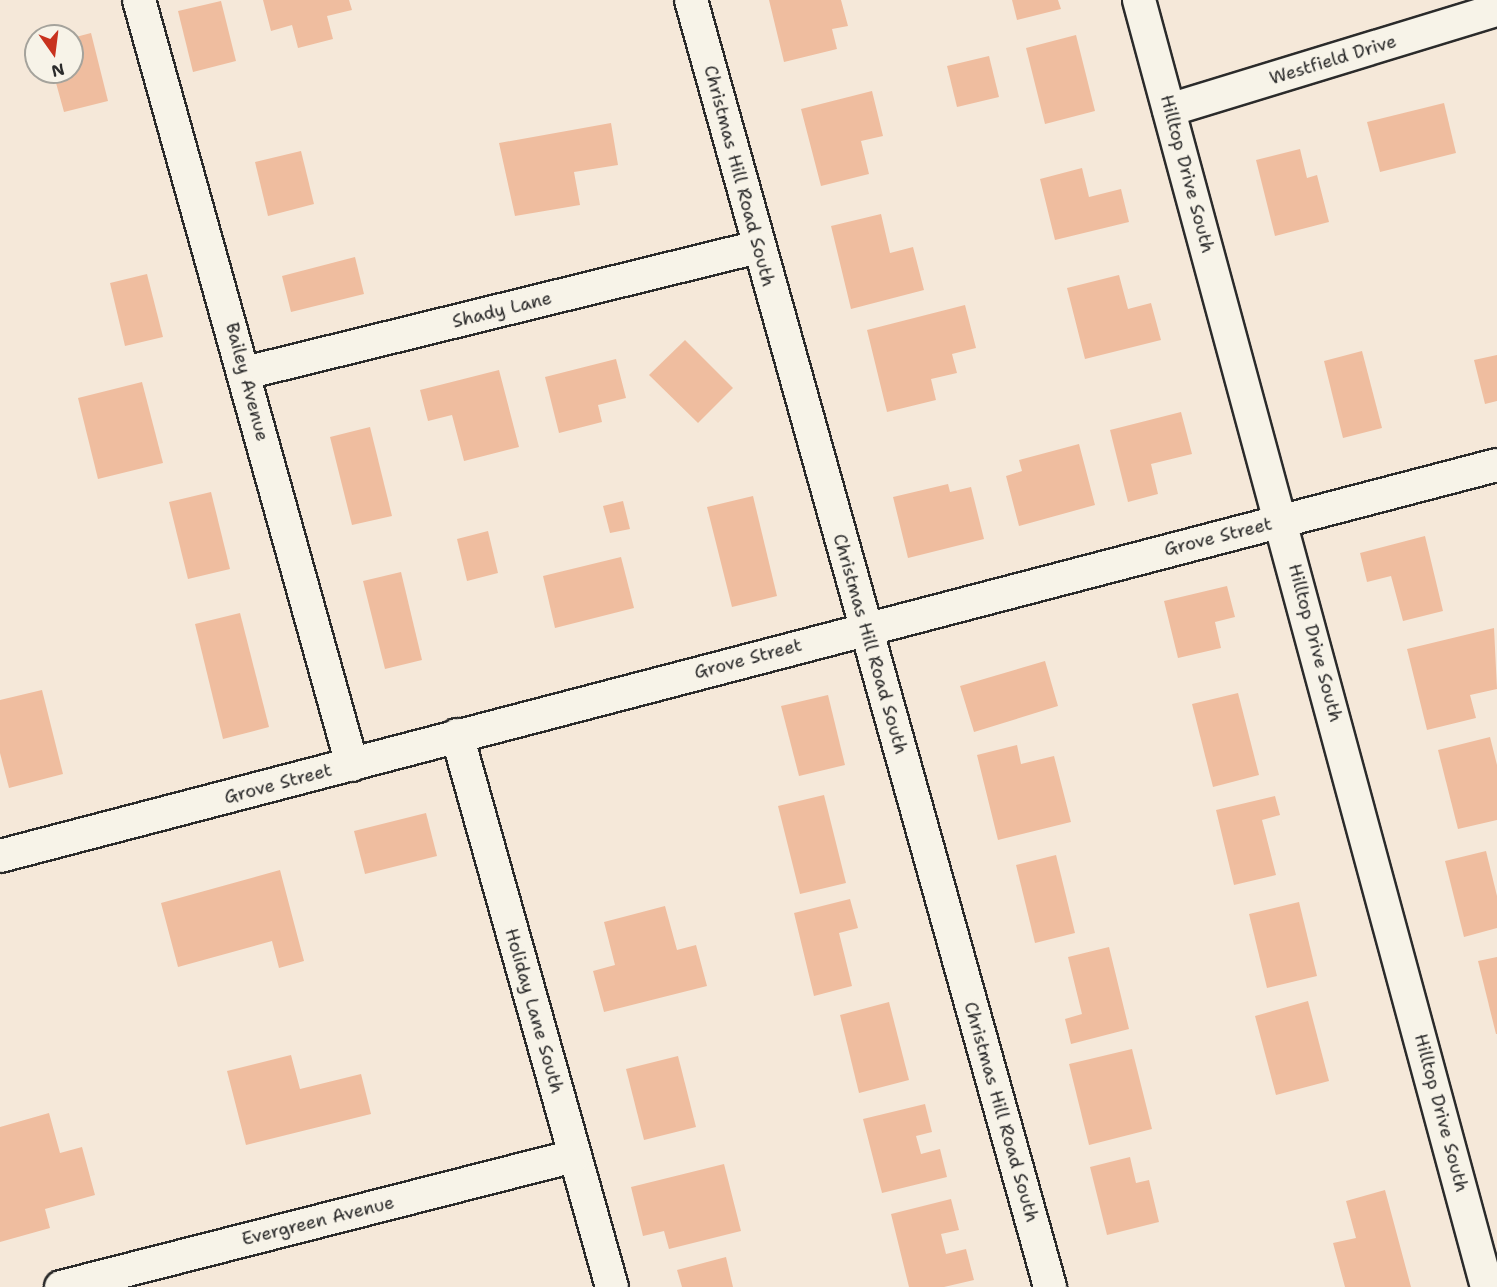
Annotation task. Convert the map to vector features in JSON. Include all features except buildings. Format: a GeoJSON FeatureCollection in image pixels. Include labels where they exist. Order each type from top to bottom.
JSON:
{"type":"FeatureCollection","features":[{"type":"Feature","properties":{"kind":"street","name":"Bailey Avenue"},"geometry":{"type":"LineString","coordinates":[[139,0],[245,373],[352,765]]}},
{"type":"Feature","properties":{"kind":"street","name":"Christmas Hill Road South"},"geometry":{"type":"LineString","coordinates":[[691,0],[758,247],[1050,1287]]}},
{"type":"Feature","properties":{"kind":"street","name":"Hilltop Drive South"},"geometry":{"type":"LineString","coordinates":[[1139,0],[1282,520],[1487,1287]]}},
{"type":"Feature","properties":{"kind":"street","name":"Westfield Drive"},"geometry":{"type":"LineString","coordinates":[[1169,110],[1497,10]]}},
{"type":"Feature","properties":{"kind":"street","name":"Shady Lane"},"geometry":{"type":"LineString","coordinates":[[245,373],[758,247]]}},
{"type":"Feature","properties":{"kind":"street","name":"Grove Street"},"geometry":{"type":"LineString","coordinates":[[0,856],[1497,465]]}},
{"type":"Feature","properties":{"kind":"street","name":"Holiday Lane South"},"geometry":{"type":"LineString","coordinates":[[457,735],[612,1287]]}},
{"type":"Feature","properties":{"kind":"street","name":"Evergreen Avenue"},"geometry":{"type":"LineString","coordinates":[[61,1287],[574,1156]]}}]}
